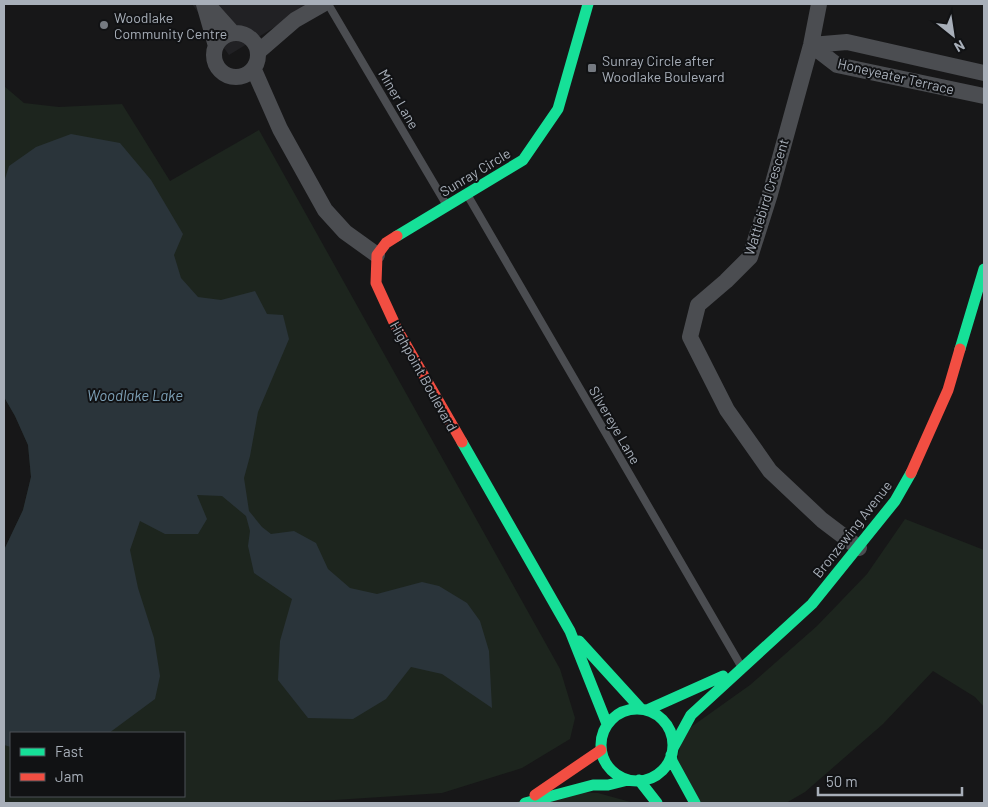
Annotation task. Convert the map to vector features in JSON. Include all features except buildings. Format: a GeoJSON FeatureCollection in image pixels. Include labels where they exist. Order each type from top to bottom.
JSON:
{"type":"FeatureCollection","features":[{"type":"Feature","properties":{"kind":"street"},"geometry":{"type":"LineString","coordinates":[[204,4],[216,46]]}},
{"type":"Feature","properties":{"kind":"street"},"geometry":{"type":"LineString","coordinates":[[207,4],[240,35],[253,41],[258,52],[257,62],[247,73],[227,76],[216,66],[214,53],[216,46],[225,36],[240,35],[295,20]]}},
{"type":"Feature","properties":{"kind":"street"},"geometry":{"type":"LineString","coordinates":[[258,52],[295,20],[323,4]]}},
{"type":"Feature","properties":{"kind":"street","name":"Sunray Circle"},"geometry":{"type":"LineString","coordinates":[[377,256],[392,238],[523,160],[558,109],[588,4]]}},
{"type":"Feature","properties":{"kind":"street","name":"Wattlebird Crescent"},"geometry":{"type":"LineString","coordinates":[[819,4],[811,44],[770,194],[750,257],[698,305],[690,337],[727,410],[770,472],[822,520],[859,548]]}},
{"type":"Feature","properties":{"kind":"street","name":"Honeyeater Terrace"},"geometry":{"type":"LineString","coordinates":[[811,44],[847,42],[984,73]]}},
{"type":"Feature","properties":{"kind":"street","name":"Honeyeater Terrace"},"geometry":{"type":"LineString","coordinates":[[811,44],[837,65],[984,96]]}},
{"type":"Feature","properties":{"kind":"street"},"geometry":{"type":"LineString","coordinates":[[247,73],[325,210],[345,232],[377,256]]}},
{"type":"Feature","properties":{"kind":"street","name":"Highpoint Boulevard"},"geometry":{"type":"LineString","coordinates":[[377,256],[376,283],[398,331],[570,631],[607,724]]}},
{"type":"Feature","properties":{"kind":"street","name":"Bronzewing Avenue"},"geometry":{"type":"LineString","coordinates":[[672,752],[690,715],[812,604],[895,501],[917,462],[948,390],[984,269]]}},
{"type":"Feature","properties":{"kind":"street","name":"Highpoint Boulevard"},"geometry":{"type":"LineString","coordinates":[[570,631],[644,709]]}},
{"type":"Feature","properties":{"kind":"street","name":"Bronzewing Avenue"},"geometry":{"type":"LineString","coordinates":[[644,709],[742,668]]}},
{"type":"Feature","properties":{"kind":"street"},"geometry":{"type":"LineString","coordinates":[[657,803],[634,780],[619,776],[610,769],[604,760],[601,750],[603,732],[607,724],[622,712],[644,709],[664,720],[672,738],[672,761],[695,803]]}},
{"type":"Feature","properties":{"kind":"street"},"geometry":{"type":"LineString","coordinates":[[523,803],[601,750]]}},
{"type":"Feature","properties":{"kind":"street"},"geometry":{"type":"LineString","coordinates":[[523,803],[593,786],[650,778],[659,773],[666,765],[672,752]]}},
{"type":"Feature","properties":{"kind":"lane","name":"Miner Lane"},"geometry":{"type":"LineString","coordinates":[[328,4],[448,206]]}},
{"type":"Feature","properties":{"kind":"lane","name":"Silvereye Lane"},"geometry":{"type":"LineString","coordinates":[[467,195],[742,668]]}},
{"type":"Feature","properties":{"kind":"shaded area"},"geometry":{"type":"Polygon","coordinates":[[[192,4],[312,4],[229,55],[192,4]]]}},
{"type":"Feature","properties":{"kind":"shaded area"},"geometry":{"type":"Polygon","coordinates":[[[4,86],[24,103],[59,107],[122,104],[170,181],[259,130],[560,669],[575,718],[570,739],[522,768],[442,793],[254,803],[4,803],[4,550],[23,510],[31,477],[28,445],[4,397],[4,86]]]}},
{"type":"Feature","properties":{"kind":"shaded area"},"geometry":{"type":"Polygon","coordinates":[[[905,519],[984,550],[984,707],[975,697],[933,671],[883,724],[805,792],[786,803],[692,803],[674,771],[684,732],[750,685],[817,626],[867,574],[905,519]]]}},
{"type":"Feature","properties":{"kind":"shaded area"},"geometry":{"type":"Polygon","coordinates":[[[553,791],[598,793],[634,803],[513,803],[553,791]]]}},
{"type":"Feature","properties":{"kind":"water","name":"Woodlake Lake"},"geometry":{"type":"Polygon","coordinates":[[[71,134],[120,143],[151,180],[183,234],[174,255],[181,278],[198,297],[221,300],[255,291],[267,314],[283,315],[289,339],[258,412],[244,478],[249,511],[262,527],[271,534],[294,531],[316,543],[328,569],[350,588],[377,594],[422,582],[439,586],[467,603],[480,621],[489,651],[492,708],[442,674],[411,667],[386,699],[353,719],[308,718],[278,680],[280,641],[292,599],[254,573],[248,546],[250,531],[246,516],[222,496],[197,495],[207,519],[198,534],[165,534],[140,521],[130,550],[138,588],[154,638],[160,676],[155,699],[110,732],[10,732],[10,747],[4,745],[4,550],[23,510],[31,477],[28,445],[4,397],[4,182],[9,166],[36,147],[71,134]]]}},
{"type":"Feature","properties":{"kind":"traffic: fast"},"geometry":{"type":"LineString","coordinates":[[397,236],[523,160],[558,109],[588,4]]}},
{"type":"Feature","properties":{"kind":"traffic: fast"},"geometry":{"type":"LineString","coordinates":[[960,349],[984,269]]}},
{"type":"Feature","properties":{"kind":"traffic: fast"},"geometry":{"type":"LineString","coordinates":[[462,442],[570,631],[607,724]]}},
{"type":"Feature","properties":{"kind":"traffic: fast"},"geometry":{"type":"LineString","coordinates":[[673,748],[691,715],[812,604],[895,501],[911,473]]}},
{"type":"Feature","properties":{"kind":"traffic: fast"},"geometry":{"type":"LineString","coordinates":[[579,641],[641,709]]}},
{"type":"Feature","properties":{"kind":"traffic: fast"},"geometry":{"type":"LineString","coordinates":[[647,710],[723,676]]}},
{"type":"Feature","properties":{"kind":"traffic: fast"},"geometry":{"type":"LineString","coordinates":[[637,709],[657,715],[667,725],[673,745],[667,765],[657,775],[637,781],[617,775],[607,765],[601,745],[607,725],[617,715],[637,709]]}},
{"type":"Feature","properties":{"kind":"traffic: fast"},"geometry":{"type":"LineString","coordinates":[[671,755],[672,761],[695,803]]}},
{"type":"Feature","properties":{"kind":"traffic: fast"},"geometry":{"type":"LineString","coordinates":[[525,803],[593,785],[608,785],[628,780]]}},
{"type":"Feature","properties":{"kind":"traffic: fast"},"geometry":{"type":"LineString","coordinates":[[639,780],[657,803]]}},
{"type":"Feature","properties":{"kind":"traffic: jam"},"geometry":{"type":"LineString","coordinates":[[397,236],[386,243],[377,255],[376,283],[398,331],[462,442]]}},
{"type":"Feature","properties":{"kind":"traffic: jam"},"geometry":{"type":"LineString","coordinates":[[911,473],[948,390],[960,349]]}},
{"type":"Feature","properties":{"kind":"traffic: jam"},"geometry":{"type":"LineString","coordinates":[[535,795],[601,750]]}},
{"type":"Feature","properties":{"kind":"place","name":"Woodlake Community Centre"},"geometry":{"type":"Point","coordinates":[104,25]}},
{"type":"Feature","properties":{"kind":"place","name":"Sunray Circle after Woodlake Boulevard"},"geometry":{"type":"Point","coordinates":[592,68]}}]}
